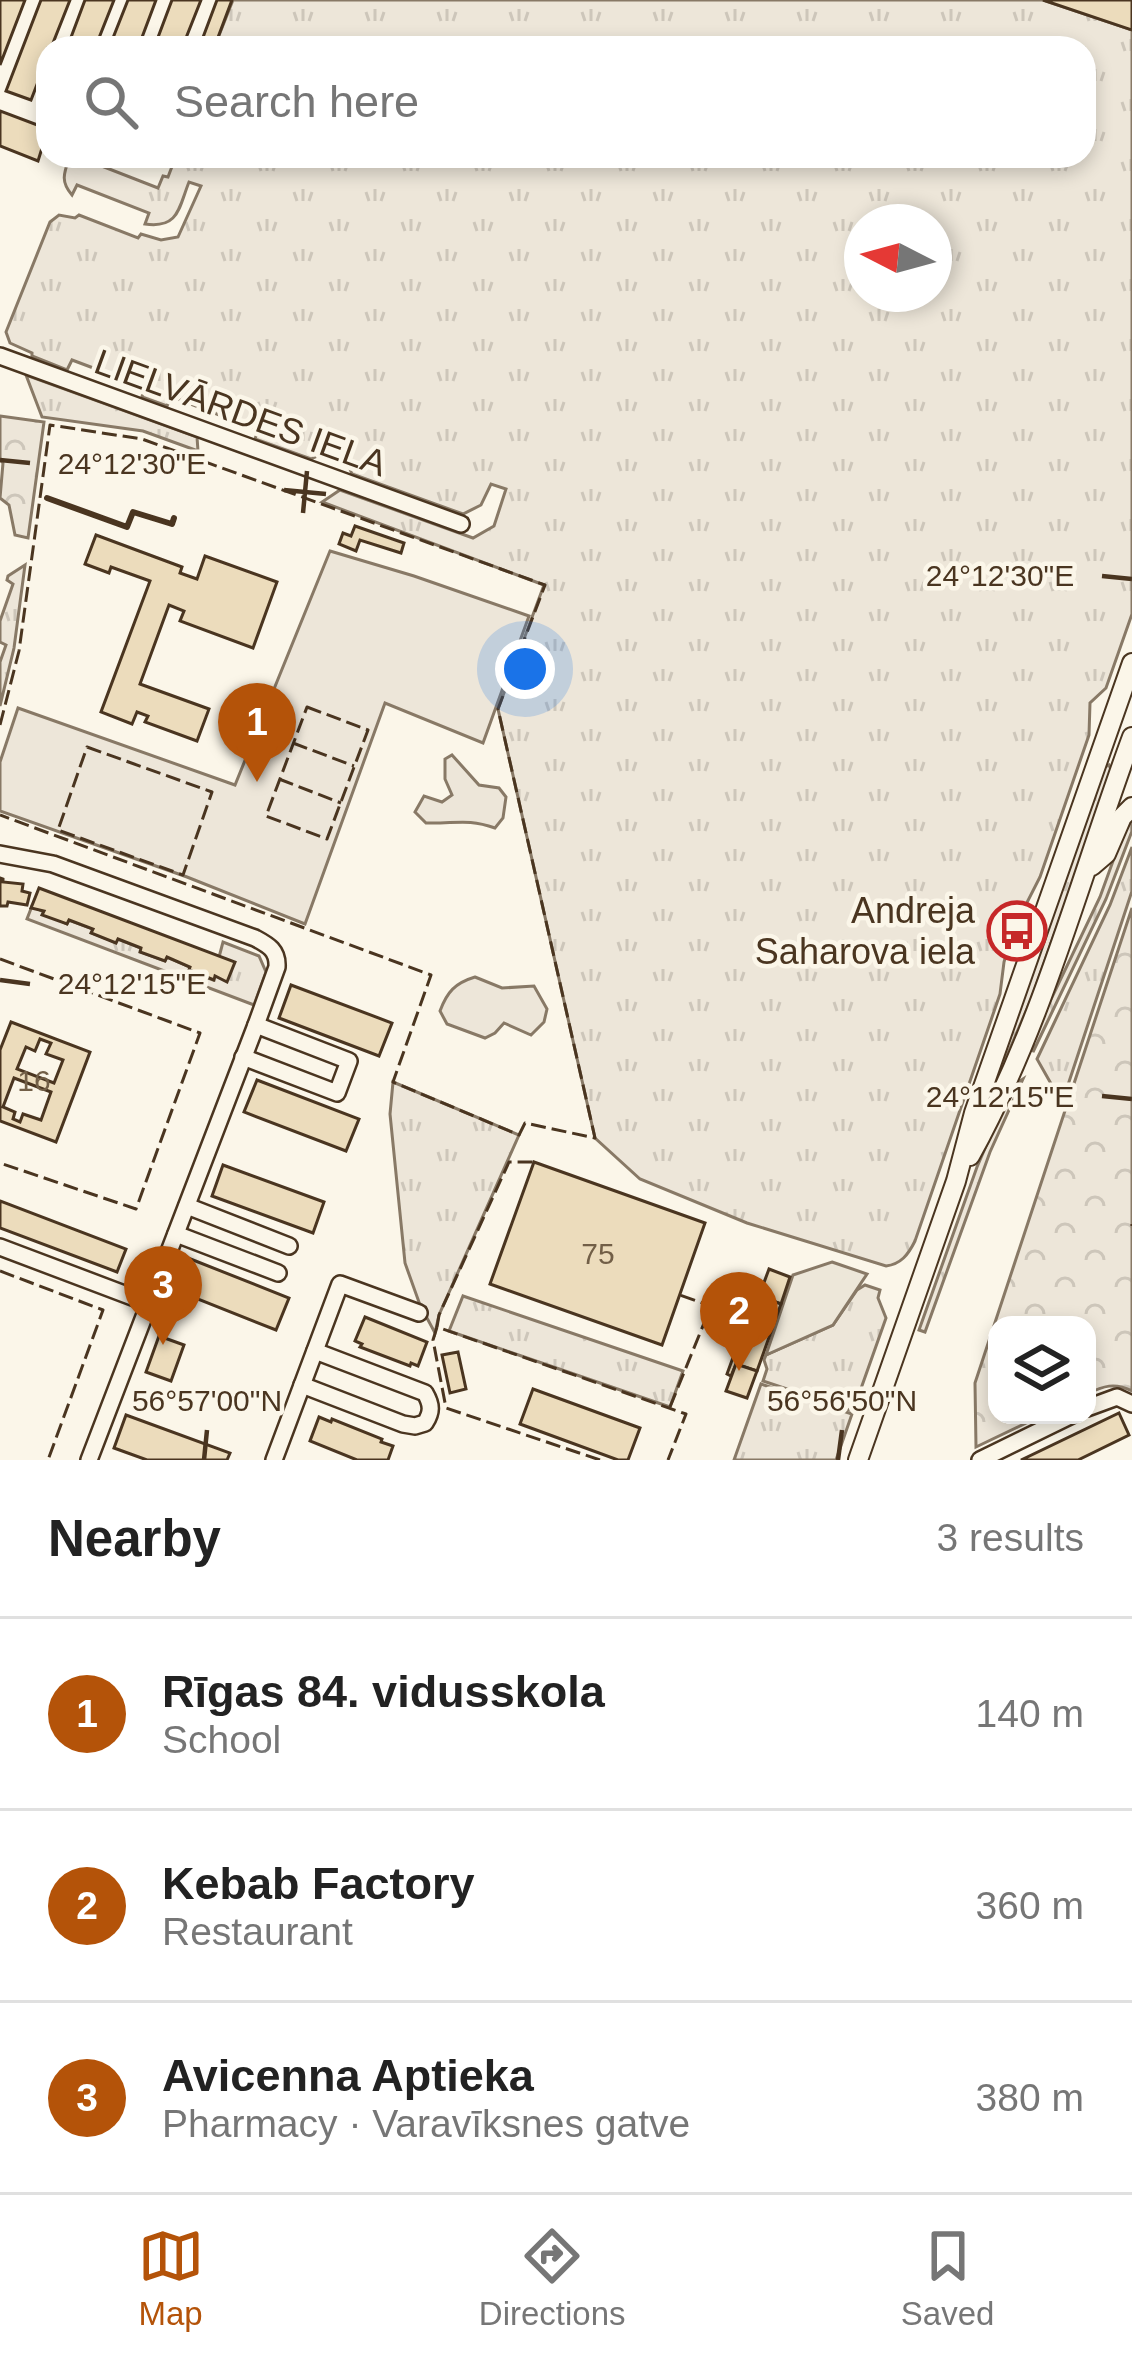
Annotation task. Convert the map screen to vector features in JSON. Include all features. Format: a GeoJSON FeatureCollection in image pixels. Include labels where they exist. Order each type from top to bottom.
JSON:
{"type":"FeatureCollection","features":[{"type":"Feature","properties":{"kind":"main road"},"geometry":{"type":"LineString","coordinates":[[858,1460],[1132,663]]}},
{"type":"Feature","properties":{"kind":"main road"},"geometry":{"type":"LineString","coordinates":[[956,1181],[1018,1056],[1131,746]]}},
{"type":"Feature","properties":{"kind":"main road"},"geometry":{"type":"LineString","coordinates":[[1088,869],[1106,854],[1132,807]]}},
{"type":"Feature","properties":{"kind":"street","name":"LIELVĀRDES IELA"},"geometry":{"type":"LineString","coordinates":[[0,356],[461,524]]}},
{"type":"Feature","properties":{"kind":"street"},"geometry":{"type":"LineString","coordinates":[[1097,758],[1131,746],[1114,714]]}},
{"type":"Feature","properties":{"kind":"street"},"geometry":{"type":"LineString","coordinates":[[0,854],[53,864],[267,944],[275,952],[277,967],[93,1459]]}},
{"type":"Feature","properties":{"kind":"street"},"geometry":{"type":"LineString","coordinates":[[243,1057],[337,1093],[349,1061],[256,1025]]}},
{"type":"Feature","properties":{"kind":"street"},"geometry":{"type":"LineString","coordinates":[[188,1206],[289,1246]]}},
{"type":"Feature","properties":{"kind":"street"},"geometry":{"type":"LineString","coordinates":[[176,1234],[278,1273]]}},
{"type":"Feature","properties":{"kind":"street"},"geometry":{"type":"LineString","coordinates":[[0,1246],[148,1304]]}},
{"type":"Feature","properties":{"kind":"street"},"geometry":{"type":"LineString","coordinates":[[274,1460],[340,1284],[419,1313]]}},
{"type":"Feature","properties":{"kind":"street"},"geometry":{"type":"LineString","coordinates":[[302,1385],[403,1424],[425,1424],[430,1414],[425,1393],[315,1351]]}},
{"type":"Feature","properties":{"kind":"street"},"geometry":{"type":"LineString","coordinates":[[1096,1404],[1117,1396],[1132,1404]]}},
{"type":"Feature","properties":{"kind":"street"},"geometry":{"type":"LineString","coordinates":[[980,1460],[1054,1424]]}},
{"type":"Feature","properties":{"kind":"green space"},"geometry":{"type":"Polygon","coordinates":[[[233,0],[1043,0],[1132,30],[1132,614],[1106,688],[1090,703],[1089,735],[1040,877],[1013,930],[1000,994],[915,1241],[896,1263],[886,1266],[747,1223],[640,1179],[595,1138],[498,709],[544,585],[322,502],[340,490],[473,538],[494,526],[506,489],[491,484],[481,505],[463,514],[352,474],[336,455],[311,459],[255,439],[258,430],[175,398],[167,406],[142,397],[144,387],[72,360],[67,370],[10,343],[6,332],[50,222],[59,215],[79,215],[138,238],[141,234],[161,240],[178,237],[201,186],[189,182],[171,220],[145,224],[149,213],[77,185],[72,195],[64,177],[67,168],[107,168],[158,188],[163,176],[168,177],[171,168],[1096,168],[1096,36],[219,36],[233,0]]]}},
{"type":"Feature","properties":{"kind":"green space"},"geometry":{"type":"Polygon","coordinates":[[[26,375],[197,437],[198,451],[143,431],[42,417],[26,375]]]}},
{"type":"Feature","properties":{"kind":"green space"},"geometry":{"type":"Polygon","coordinates":[[[0,416],[44,422],[28,538],[15,535],[9,505],[0,498],[0,416]]]}},
{"type":"Feature","properties":{"kind":"green space"},"geometry":{"type":"Polygon","coordinates":[[[330,551],[529,616],[483,743],[385,703],[305,924],[0,811],[0,762],[18,708],[235,785],[330,551]]]}},
{"type":"Feature","properties":{"kind":"green space"},"geometry":{"type":"Polygon","coordinates":[[[25,565],[14,648],[0,706],[0,662],[6,645],[0,642],[0,621],[13,584],[7,580],[25,565]]]}},
{"type":"Feature","properties":{"kind":"green space"},"geometry":{"type":"Polygon","coordinates":[[[452,755],[479,785],[499,788],[506,797],[503,818],[495,828],[469,822],[426,823],[415,812],[424,796],[442,802],[452,795],[445,779],[445,759],[452,755]]]}},
{"type":"Feature","properties":{"kind":"green space"},"geometry":{"type":"Polygon","coordinates":[[[1109,765],[1112,772],[1032,997],[989,1091],[1104,767],[1109,765]]]}},
{"type":"Feature","properties":{"kind":"green space"},"geometry":{"type":"Polygon","coordinates":[[[1132,819],[1132,831],[1106,899],[1033,1052],[1033,1037],[1132,819]]]}},
{"type":"Feature","properties":{"kind":"green space"},"geometry":{"type":"Polygon","coordinates":[[[1132,847],[1132,891],[1062,1103],[1037,1059],[1110,905],[1132,847]]]}},
{"type":"Feature","properties":{"kind":"green space"},"geometry":{"type":"Polygon","coordinates":[[[32,906],[67,924],[69,920],[115,942],[141,948],[141,952],[165,961],[167,957],[213,980],[223,942],[259,956],[266,972],[254,1005],[27,919],[32,906]]]}},
{"type":"Feature","properties":{"kind":"green space"},"geometry":{"type":"Polygon","coordinates":[[[1132,908],[1132,1391],[1109,1386],[1096,1390],[1096,1316],[997,1316],[1132,908]]]}},
{"type":"Feature","properties":{"kind":"green space"},"geometry":{"type":"Polygon","coordinates":[[[475,977],[502,988],[534,986],[547,1009],[544,1022],[531,1035],[504,1023],[485,1038],[447,1024],[440,1011],[446,999],[457,985],[475,977]]]}},
{"type":"Feature","properties":{"kind":"green space"},"geometry":{"type":"Polygon","coordinates":[[[1023,1079],[990,1152],[925,1332],[919,1330],[977,1167],[1012,1086],[1023,1079]]]}},
{"type":"Feature","properties":{"kind":"green space"},"geometry":{"type":"Polygon","coordinates":[[[393,1082],[519,1135],[435,1333],[405,1263],[390,1114],[393,1082]]]}},
{"type":"Feature","properties":{"kind":"green space"},"geometry":{"type":"Polygon","coordinates":[[[865,1285],[880,1290],[878,1298],[886,1318],[853,1411],[763,1381],[766,1355],[833,1325],[865,1285]]]}},
{"type":"Feature","properties":{"kind":"green space"},"geometry":{"type":"Polygon","coordinates":[[[463,1296],[683,1371],[670,1407],[449,1331],[463,1296]]]}},
{"type":"Feature","properties":{"kind":"green space"},"geometry":{"type":"Polygon","coordinates":[[[988,1344],[988,1424],[1024,1424],[976,1447],[975,1383],[988,1344]]]}},
{"type":"Feature","properties":{"kind":"green space"},"geometry":{"type":"Polygon","coordinates":[[[761,1384],[852,1414],[836,1460],[734,1460],[761,1384]]]}},
{"type":"Feature","properties":{"kind":"shaded area"},"geometry":{"type":"Polygon","coordinates":[[[832,1262],[867,1274],[833,1325],[766,1355],[793,1275],[832,1262]]]}},
{"type":"Feature","properties":{"kind":"building"},"geometry":{"type":"Polygon","coordinates":[[[0,0],[25,0],[0,65],[0,0]]]}},
{"type":"Feature","properties":{"kind":"building"},"geometry":{"type":"Polygon","coordinates":[[[41,0],[70,0],[56,36],[36,36],[36,87],[31,100],[6,91],[41,0]]]}},
{"type":"Feature","properties":{"kind":"building"},"geometry":{"type":"Polygon","coordinates":[[[85,0],[114,0],[100,36],[72,36],[85,0]]]}},
{"type":"Feature","properties":{"kind":"building"},"geometry":{"type":"Polygon","coordinates":[[[128,0],[156,0],[142,36],[114,36],[128,0]]]}},
{"type":"Feature","properties":{"kind":"building"},"geometry":{"type":"Polygon","coordinates":[[[172,0],[201,0],[187,36],[158,36],[172,0]]]}},
{"type":"Feature","properties":{"kind":"building"},"geometry":{"type":"Polygon","coordinates":[[[217,0],[232,0],[218,36],[204,36],[217,0]]]}},
{"type":"Feature","properties":{"kind":"building"},"geometry":{"type":"Polygon","coordinates":[[[1043,0],[1132,0],[1132,30],[1043,0]]]}},
{"type":"Feature","properties":{"kind":"building"},"geometry":{"type":"Polygon","coordinates":[[[0,111],[36,124],[36,160],[0,146],[0,111]]]}},
{"type":"Feature","properties":{"kind":"building"},"geometry":{"type":"Polygon","coordinates":[[[355,526],[404,543],[401,553],[360,540],[356,551],[339,544],[343,533],[351,536],[355,526]]]}},
{"type":"Feature","properties":{"kind":"building"},"geometry":{"type":"Polygon","coordinates":[[[96,535],[182,567],[180,573],[197,579],[205,556],[277,582],[253,648],[180,621],[184,611],[169,605],[140,684],[209,709],[197,741],[145,722],[148,716],[137,712],[132,724],[101,712],[150,581],[111,567],[109,573],[85,564],[96,535]]]}},
{"type":"Feature","properties":{"kind":"building"},"geometry":{"type":"Polygon","coordinates":[[[0,878],[23,884],[22,891],[30,893],[27,905],[8,902],[0,906],[0,878]]]}},
{"type":"Feature","properties":{"kind":"building"},"geometry":{"type":"Polygon","coordinates":[[[39,888],[235,962],[227,982],[167,957],[165,961],[140,952],[141,948],[118,939],[116,943],[69,920],[67,924],[42,915],[44,911],[31,908],[39,888]]]}},
{"type":"Feature","properties":{"kind":"building"},"geometry":{"type":"Polygon","coordinates":[[[291,985],[392,1023],[379,1056],[279,1018],[291,985]]]}},
{"type":"Feature","properties":{"kind":"building"},"geometry":{"type":"Polygon","coordinates":[[[11,1022],[90,1052],[56,1142],[0,1121],[0,1050],[11,1022]],[[40,1039],[35,1051],[26,1047],[17,1069],[54,1083],[63,1060],[46,1054],[51,1043],[40,1039]],[[14,1078],[3,1107],[15,1112],[13,1119],[20,1122],[23,1114],[41,1120],[51,1092],[14,1078]]]}},
{"type":"Feature","properties":{"kind":"building"},"geometry":{"type":"Polygon","coordinates":[[[257,1080],[359,1119],[346,1151],[244,1112],[257,1080]]]}},
{"type":"Feature","properties":{"kind":"building"},"geometry":{"type":"Polygon","coordinates":[[[534,1162],[705,1223],[662,1345],[490,1284],[534,1162]]]}},
{"type":"Feature","properties":{"kind":"building"},"geometry":{"type":"Polygon","coordinates":[[[223,1165],[324,1202],[313,1233],[212,1196],[223,1165]]]}},
{"type":"Feature","properties":{"kind":"building"},"geometry":{"type":"Polygon","coordinates":[[[0,1201],[126,1249],[117,1272],[0,1228],[0,1201]]]}},
{"type":"Feature","properties":{"kind":"building"},"geometry":{"type":"Polygon","coordinates":[[[188,1258],[289,1298],[276,1330],[175,1290],[188,1258]]]}},
{"type":"Feature","properties":{"kind":"building"},"geometry":{"type":"Polygon","coordinates":[[[769,1269],[790,1277],[781,1304],[759,1296],[769,1269]]]}},
{"type":"Feature","properties":{"kind":"building"},"geometry":{"type":"Polygon","coordinates":[[[758,1289],[762,1290],[759,1296],[781,1304],[757,1371],[736,1364],[731,1376],[727,1374],[758,1289]]]}},
{"type":"Feature","properties":{"kind":"building"},"geometry":{"type":"Polygon","coordinates":[[[365,1317],[427,1342],[418,1366],[360,1347],[355,1341],[365,1317]]]}},
{"type":"Feature","properties":{"kind":"building"},"geometry":{"type":"Polygon","coordinates":[[[159,1336],[184,1345],[171,1381],[146,1372],[159,1336]]]}},
{"type":"Feature","properties":{"kind":"building"},"geometry":{"type":"Polygon","coordinates":[[[458,1352],[466,1389],[450,1393],[442,1355],[458,1352]]]}},
{"type":"Feature","properties":{"kind":"building"},"geometry":{"type":"Polygon","coordinates":[[[736,1364],[757,1371],[747,1398],[726,1391],[736,1364]]]}},
{"type":"Feature","properties":{"kind":"building"},"geometry":{"type":"Polygon","coordinates":[[[533,1389],[640,1428],[628,1460],[520,1424],[533,1389]]]}},
{"type":"Feature","properties":{"kind":"building"},"geometry":{"type":"Polygon","coordinates":[[[1119,1413],[1129,1435],[1078,1460],[1021,1460],[1119,1413]]]}},
{"type":"Feature","properties":{"kind":"building"},"geometry":{"type":"Polygon","coordinates":[[[126,1415],[230,1453],[227,1460],[147,1460],[114,1448],[126,1415]]]}},
{"type":"Feature","properties":{"kind":"building"},"geometry":{"type":"Polygon","coordinates":[[[319,1417],[382,1439],[393,1446],[388,1460],[357,1460],[310,1441],[319,1417]]]}},
{"type":"Feature","properties":{"kind":"fence"},"geometry":{"type":"LineString","coordinates":[[0,725],[19,651],[50,425],[142,439],[545,585],[498,709],[595,1138],[525,1123],[519,1135],[393,1082],[431,975],[0,815]]}},
{"type":"Feature","properties":{"kind":"fence"},"geometry":{"type":"LineString","coordinates":[[307,707],[368,730],[327,839],[266,816],[307,707]]}},
{"type":"Feature","properties":{"kind":"fence"},"geometry":{"type":"LineString","coordinates":[[293,743],[354,766]]}},
{"type":"Feature","properties":{"kind":"fence"},"geometry":{"type":"LineString","coordinates":[[87,747],[212,792],[183,875],[58,830],[87,747]]}},
{"type":"Feature","properties":{"kind":"fence"},"geometry":{"type":"LineString","coordinates":[[279,779],[341,803]]}},
{"type":"Feature","properties":{"kind":"fence"},"geometry":{"type":"LineString","coordinates":[[0,959],[200,1033],[136,1209],[0,1163]]}},
{"type":"Feature","properties":{"kind":"fence"},"geometry":{"type":"LineString","coordinates":[[437,1327],[509,1162],[534,1162]]}},
{"type":"Feature","properties":{"kind":"fence"},"geometry":{"type":"LineString","coordinates":[[0,1271],[103,1310],[48,1460]]}},
{"type":"Feature","properties":{"kind":"fence"},"geometry":{"type":"LineString","coordinates":[[670,1407],[711,1306],[680,1295]]}},
{"type":"Feature","properties":{"kind":"fence"},"geometry":{"type":"LineString","coordinates":[[600,1460],[446,1408],[433,1340],[437,1327],[686,1414],[668,1460]]}},
{"type":"Feature","properties":{"kind":"wall"},"geometry":{"type":"LineString","coordinates":[[47,498],[127,527],[133,512],[172,524],[174,518]]}},
{"type":"Feature","properties":{"kind":"place","name":"Rīgas 84. vidusskola"},"geometry":{"type":"Point","coordinates":[257,782]}},
{"type":"Feature","properties":{"kind":"place","name":"Andreja Saharova iela"},"geometry":{"type":"Point","coordinates":[1017,931]}},
{"type":"Feature","properties":{"kind":"place","name":"Avicenna Aptieka"},"geometry":{"type":"Point","coordinates":[163,1345]}},
{"type":"Feature","properties":{"kind":"place","name":"Kebab Factory"},"geometry":{"type":"Point","coordinates":[739,1371]}}]}
